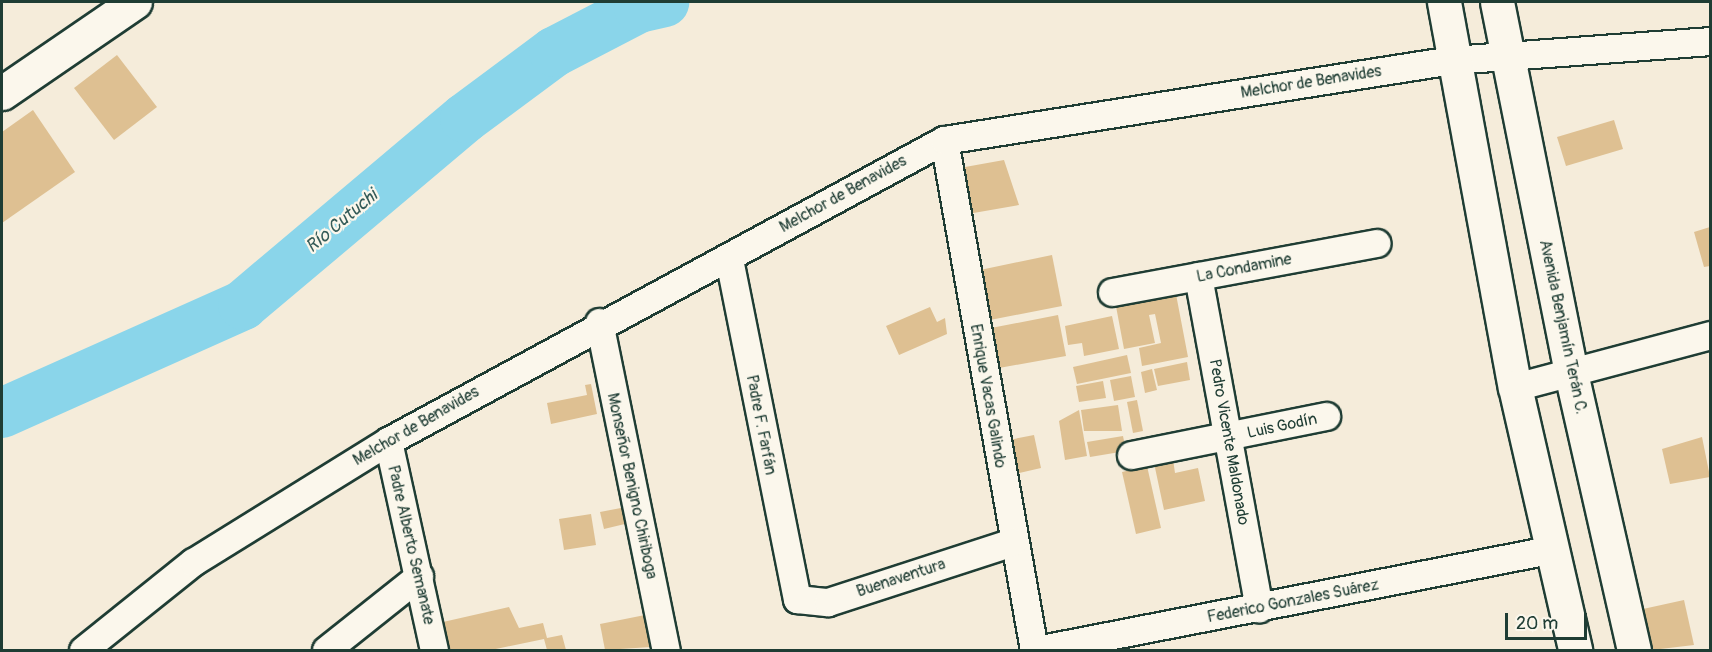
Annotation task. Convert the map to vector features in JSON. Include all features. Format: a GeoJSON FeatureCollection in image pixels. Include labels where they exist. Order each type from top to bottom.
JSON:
{"type":"FeatureCollection","features":[{"type":"Feature","properties":{"kind":"main road"},"geometry":{"type":"LineString","coordinates":[[2,93],[135,2]]}},
{"type":"Feature","properties":{"kind":"main road"},"geometry":{"type":"LineString","coordinates":[[1444,2],[1451,50],[1515,387],[1550,550],[1575,651]]}},
{"type":"Feature","properties":{"kind":"main road","name":"Avenida Benjamín Terán C."},"geometry":{"type":"LineString","coordinates":[[1502,28],[1571,373],[1634,651]]}},
{"type":"Feature","properties":{"kind":"street","name":"Melchor de Benavides"},"geometry":{"type":"LineString","coordinates":[[83,651],[193,562],[388,441],[599,322],[729,259],[895,162],[944,140],[1451,50],[1502,28],[1710,41]]}},
{"type":"Feature","properties":{"kind":"street","name":"Enrique Vacas Galindo"},"geometry":{"type":"LineString","coordinates":[[944,140],[1013,542],[1035,651]]}},
{"type":"Feature","properties":{"kind":"street","name":"La Condamine"},"geometry":{"type":"LineString","coordinates":[[1112,292],[1377,243]]}},
{"type":"Feature","properties":{"kind":"street","name":"Padre F. Farfán"},"geometry":{"type":"LineString","coordinates":[[729,259],[792,591]]}},
{"type":"Feature","properties":{"kind":"street","name":"Pedro Vicente Maldonado"},"geometry":{"type":"LineString","coordinates":[[1198,276],[1230,437],[1259,608]]}},
{"type":"Feature","properties":{"kind":"street","name":"Monseñor Benigno Chiriboga"},"geometry":{"type":"LineString","coordinates":[[599,322],[666,651]]}},
{"type":"Feature","properties":{"kind":"street"},"geometry":{"type":"LineString","coordinates":[[1515,387],[1710,335]]}},
{"type":"Feature","properties":{"kind":"street","name":"Luis Godín"},"geometry":{"type":"LineString","coordinates":[[1131,455],[1326,416]]}},
{"type":"Feature","properties":{"kind":"street","name":"Padre Alberto Semanate"},"geometry":{"type":"LineString","coordinates":[[388,441],[434,651]]}},
{"type":"Feature","properties":{"kind":"street","name":"Buenaventura"},"geometry":{"type":"LineString","coordinates":[[792,591],[805,603],[828,602],[1013,542]]}},
{"type":"Feature","properties":{"kind":"street","name":"Federico Gonzales Suárez"},"geometry":{"type":"LineString","coordinates":[[1035,651],[1550,550]]}},
{"type":"Feature","properties":{"kind":"street"},"geometry":{"type":"LineString","coordinates":[[326,651],[419,576]]}},
{"type":"Feature","properties":{"kind":"building"},"geometry":{"type":"Polygon","coordinates":[[[117,55],[157,107],[114,140],[74,88],[117,55]]]}},
{"type":"Feature","properties":{"kind":"building"},"geometry":{"type":"Polygon","coordinates":[[[33,110],[75,172],[2,223],[2,132],[33,110]]]}},
{"type":"Feature","properties":{"kind":"building"},"geometry":{"type":"Polygon","coordinates":[[[1614,120],[1623,149],[1566,166],[1557,137],[1614,120]]]}},
{"type":"Feature","properties":{"kind":"building"},"geometry":{"type":"Polygon","coordinates":[[[1004,160],[1019,205],[962,215],[954,169],[1004,160]]]}},
{"type":"Feature","properties":{"kind":"building"},"geometry":{"type":"Polygon","coordinates":[[[1710,227],[1710,266],[1704,267],[1694,232],[1710,227]]]}},
{"type":"Feature","properties":{"kind":"building"},"geometry":{"type":"Polygon","coordinates":[[[1052,255],[1062,306],[990,320],[980,270],[1052,255]]]}},
{"type":"Feature","properties":{"kind":"building"},"geometry":{"type":"Polygon","coordinates":[[[1175,289],[1188,357],[1142,366],[1139,348],[1161,343],[1155,314],[1149,315],[1155,343],[1124,349],[1115,301],[1175,289]]]}},
{"type":"Feature","properties":{"kind":"building"},"geometry":{"type":"Polygon","coordinates":[[[930,307],[937,322],[945,318],[947,334],[899,355],[886,326],[930,307]]]}},
{"type":"Feature","properties":{"kind":"building"},"geometry":{"type":"Polygon","coordinates":[[[1058,315],[1066,356],[999,368],[991,328],[1058,315]]]}},
{"type":"Feature","properties":{"kind":"building"},"geometry":{"type":"Polygon","coordinates":[[[1112,316],[1119,349],[1084,356],[1082,343],[1068,345],[1065,326],[1112,316]]]}},
{"type":"Feature","properties":{"kind":"building"},"geometry":{"type":"Polygon","coordinates":[[[1127,355],[1131,373],[1077,384],[1073,367],[1127,355]]]}},
{"type":"Feature","properties":{"kind":"building"},"geometry":{"type":"Polygon","coordinates":[[[1187,362],[1190,380],[1158,386],[1154,369],[1187,362]]]}},
{"type":"Feature","properties":{"kind":"building"},"geometry":{"type":"Polygon","coordinates":[[[1152,369],[1157,390],[1145,393],[1141,372],[1152,369]]]}},
{"type":"Feature","properties":{"kind":"building"},"geometry":{"type":"Polygon","coordinates":[[[1131,376],[1135,397],[1114,401],[1110,380],[1131,376]]]}},
{"type":"Feature","properties":{"kind":"building"},"geometry":{"type":"Polygon","coordinates":[[[1103,381],[1106,398],[1079,402],[1076,386],[1103,381]]]}},
{"type":"Feature","properties":{"kind":"building"},"geometry":{"type":"Polygon","coordinates":[[[591,384],[597,414],[551,424],[547,403],[587,395],[585,385],[591,384]]]}},
{"type":"Feature","properties":{"kind":"building"},"geometry":{"type":"Polygon","coordinates":[[[1137,400],[1143,431],[1133,433],[1127,402],[1137,400]]]}},
{"type":"Feature","properties":{"kind":"building"},"geometry":{"type":"Polygon","coordinates":[[[1118,405],[1122,431],[1084,431],[1081,410],[1118,405]]]}},
{"type":"Feature","properties":{"kind":"building"},"geometry":{"type":"Polygon","coordinates":[[[1079,410],[1087,456],[1065,460],[1059,421],[1079,410]]]}},
{"type":"Feature","properties":{"kind":"building"},"geometry":{"type":"Polygon","coordinates":[[[1034,435],[1041,468],[1006,476],[999,442],[1034,435]]]}},
{"type":"Feature","properties":{"kind":"building"},"geometry":{"type":"Polygon","coordinates":[[[1123,436],[1126,451],[1090,457],[1087,442],[1123,436]]]}},
{"type":"Feature","properties":{"kind":"building"},"geometry":{"type":"Polygon","coordinates":[[[1702,437],[1710,477],[1670,484],[1662,449],[1702,437]]]}},
{"type":"Feature","properties":{"kind":"building"},"geometry":{"type":"Polygon","coordinates":[[[1173,459],[1175,473],[1198,468],[1205,501],[1164,510],[1154,463],[1173,459]]]}},
{"type":"Feature","properties":{"kind":"building"},"geometry":{"type":"Polygon","coordinates":[[[1147,466],[1161,528],[1136,534],[1122,472],[1147,466]]]}},
{"type":"Feature","properties":{"kind":"building"},"geometry":{"type":"Polygon","coordinates":[[[626,507],[629,523],[604,529],[600,512],[626,507]]]}},
{"type":"Feature","properties":{"kind":"building"},"geometry":{"type":"Polygon","coordinates":[[[591,514],[596,545],[564,550],[559,519],[591,514]]]}},
{"type":"Feature","properties":{"kind":"building"},"geometry":{"type":"Polygon","coordinates":[[[1684,600],[1694,645],[1652,650],[1643,609],[1684,600]]]}},
{"type":"Feature","properties":{"kind":"building"},"geometry":{"type":"Polygon","coordinates":[[[509,607],[519,628],[543,623],[547,638],[562,635],[566,650],[547,650],[544,639],[491,650],[449,650],[443,622],[509,607]]]}},
{"type":"Feature","properties":{"kind":"building"},"geometry":{"type":"Polygon","coordinates":[[[645,615],[651,647],[605,650],[600,624],[645,615]]]}},
{"type":"Feature","properties":{"kind":"waterway","name":"Río Cutuchi"},"geometry":{"type":"LineString","coordinates":[[2,413],[243,305],[465,118],[554,52],[639,8],[664,2]]}}]}
